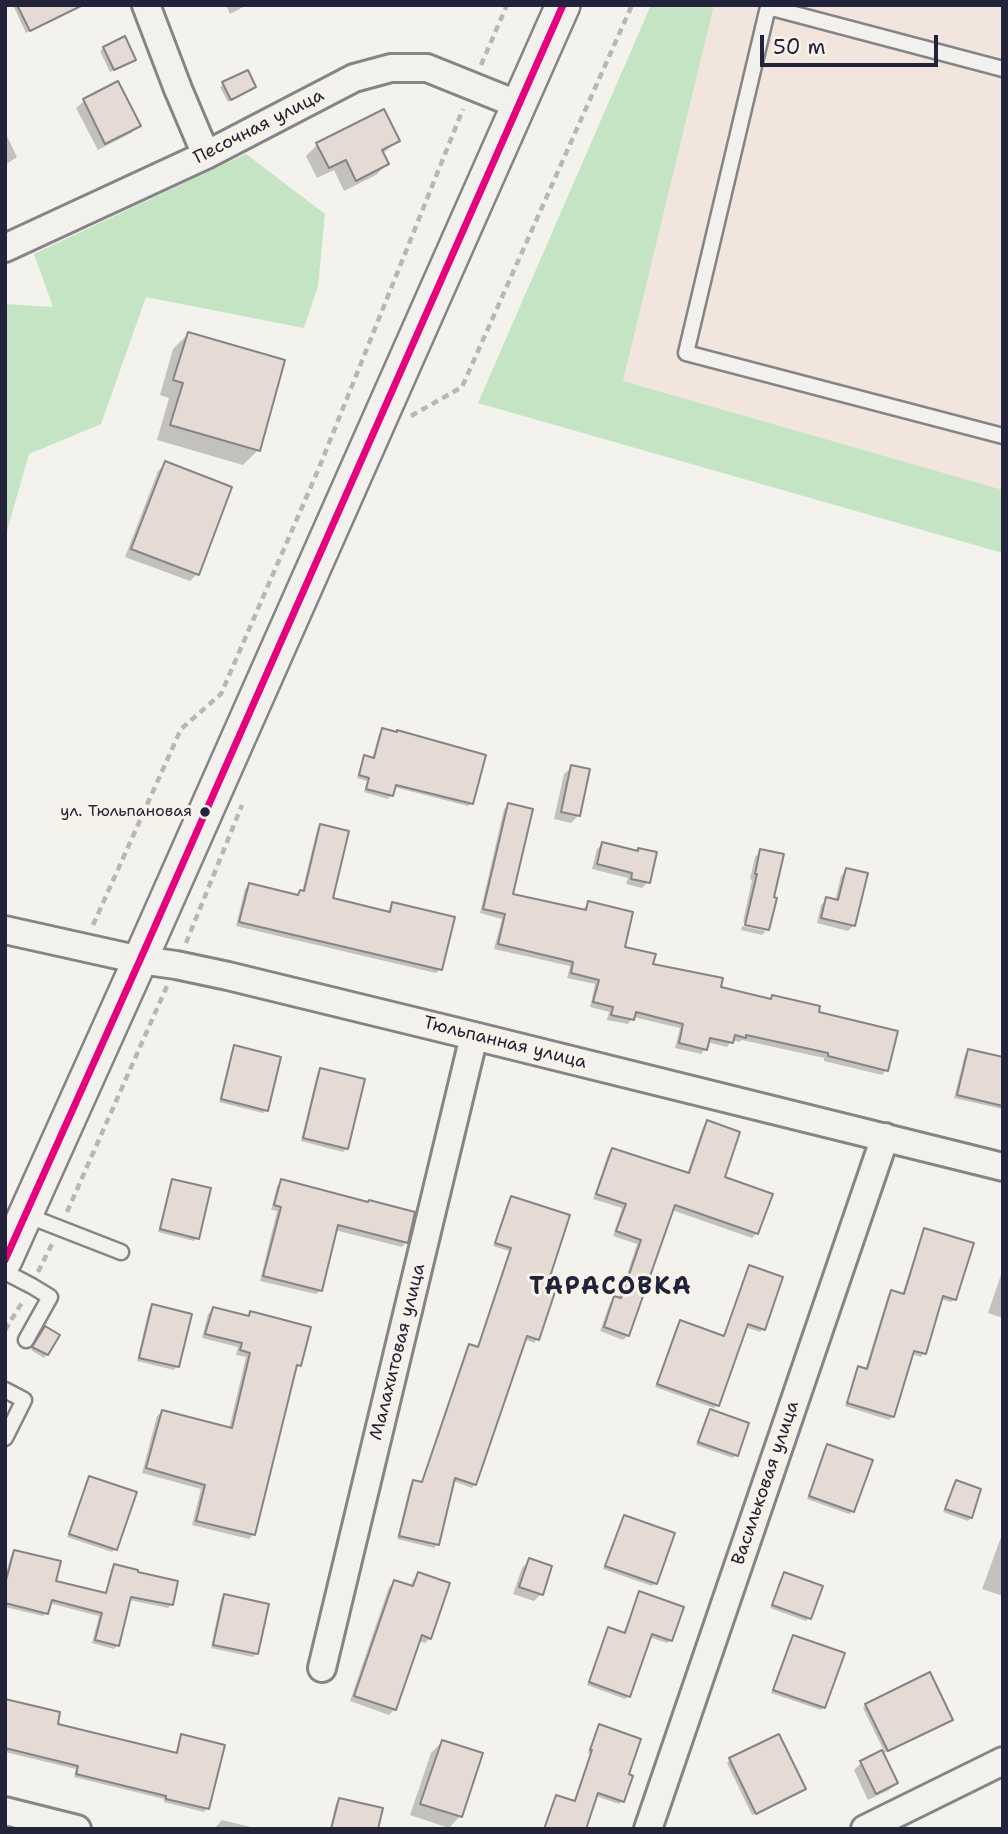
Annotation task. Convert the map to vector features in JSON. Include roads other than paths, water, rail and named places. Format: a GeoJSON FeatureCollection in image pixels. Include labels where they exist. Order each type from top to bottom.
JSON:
{"type":"FeatureCollection","features":[{"type":"Feature","properties":{"kind":"street"},"geometry":{"type":"LineString","coordinates":[[146,5],[206,155]]}},
{"type":"Feature","properties":{"kind":"street"},"geometry":{"type":"LineString","coordinates":[[5,1259],[141,960],[563,5]]}},
{"type":"Feature","properties":{"kind":"street","name":"Песочная улица"},"geometry":{"type":"LineString","coordinates":[[5,248],[206,155],[354,78],[391,68],[427,68],[519,105]]}},
{"type":"Feature","properties":{"kind":"street","name":"Тюльпанная улица"},"geometry":{"type":"LineString","coordinates":[[5,930],[82,948],[176,965],[474,1035],[1003,1167]]}},
{"type":"Feature","properties":{"kind":"street","name":"Малахитовая улица"},"geometry":{"type":"LineString","coordinates":[[322,1668],[474,1035]]}},
{"type":"Feature","properties":{"kind":"street","name":"Васильковая улица"},"geometry":{"type":"LineString","coordinates":[[648,1829],[885,1138]]}},
{"type":"Feature","properties":{"kind":"street"},"geometry":{"type":"LineString","coordinates":[[865,1829],[1003,1761]]}},
{"type":"Feature","properties":{"kind":"street"},"geometry":{"type":"LineString","coordinates":[[5,1811],[77,1829]]}},
{"type":"Feature","properties":{"kind":"lane"},"geometry":{"type":"LineString","coordinates":[[1003,69],[768,7],[686,353],[1003,436]]}},
{"type":"Feature","properties":{"kind":"lane"},"geometry":{"type":"LineString","coordinates":[[26,1215],[121,1252]]}},
{"type":"Feature","properties":{"kind":"lane"},"geometry":{"type":"LineString","coordinates":[[5,1272],[50,1297],[26,1340]]}},
{"type":"Feature","properties":{"kind":"lane"},"geometry":{"type":"LineString","coordinates":[[5,1390],[24,1400],[5,1438]]}},
{"type":"Feature","properties":{"kind":"place","name":"ул. Тюльпановая"},"geometry":{"type":"Point","coordinates":[205,812]}},
{"type":"Feature","properties":{"kind":"district","name":"ТАРАСОВКА"},"geometry":{"type":"Point","coordinates":[611,1288]}}]}
